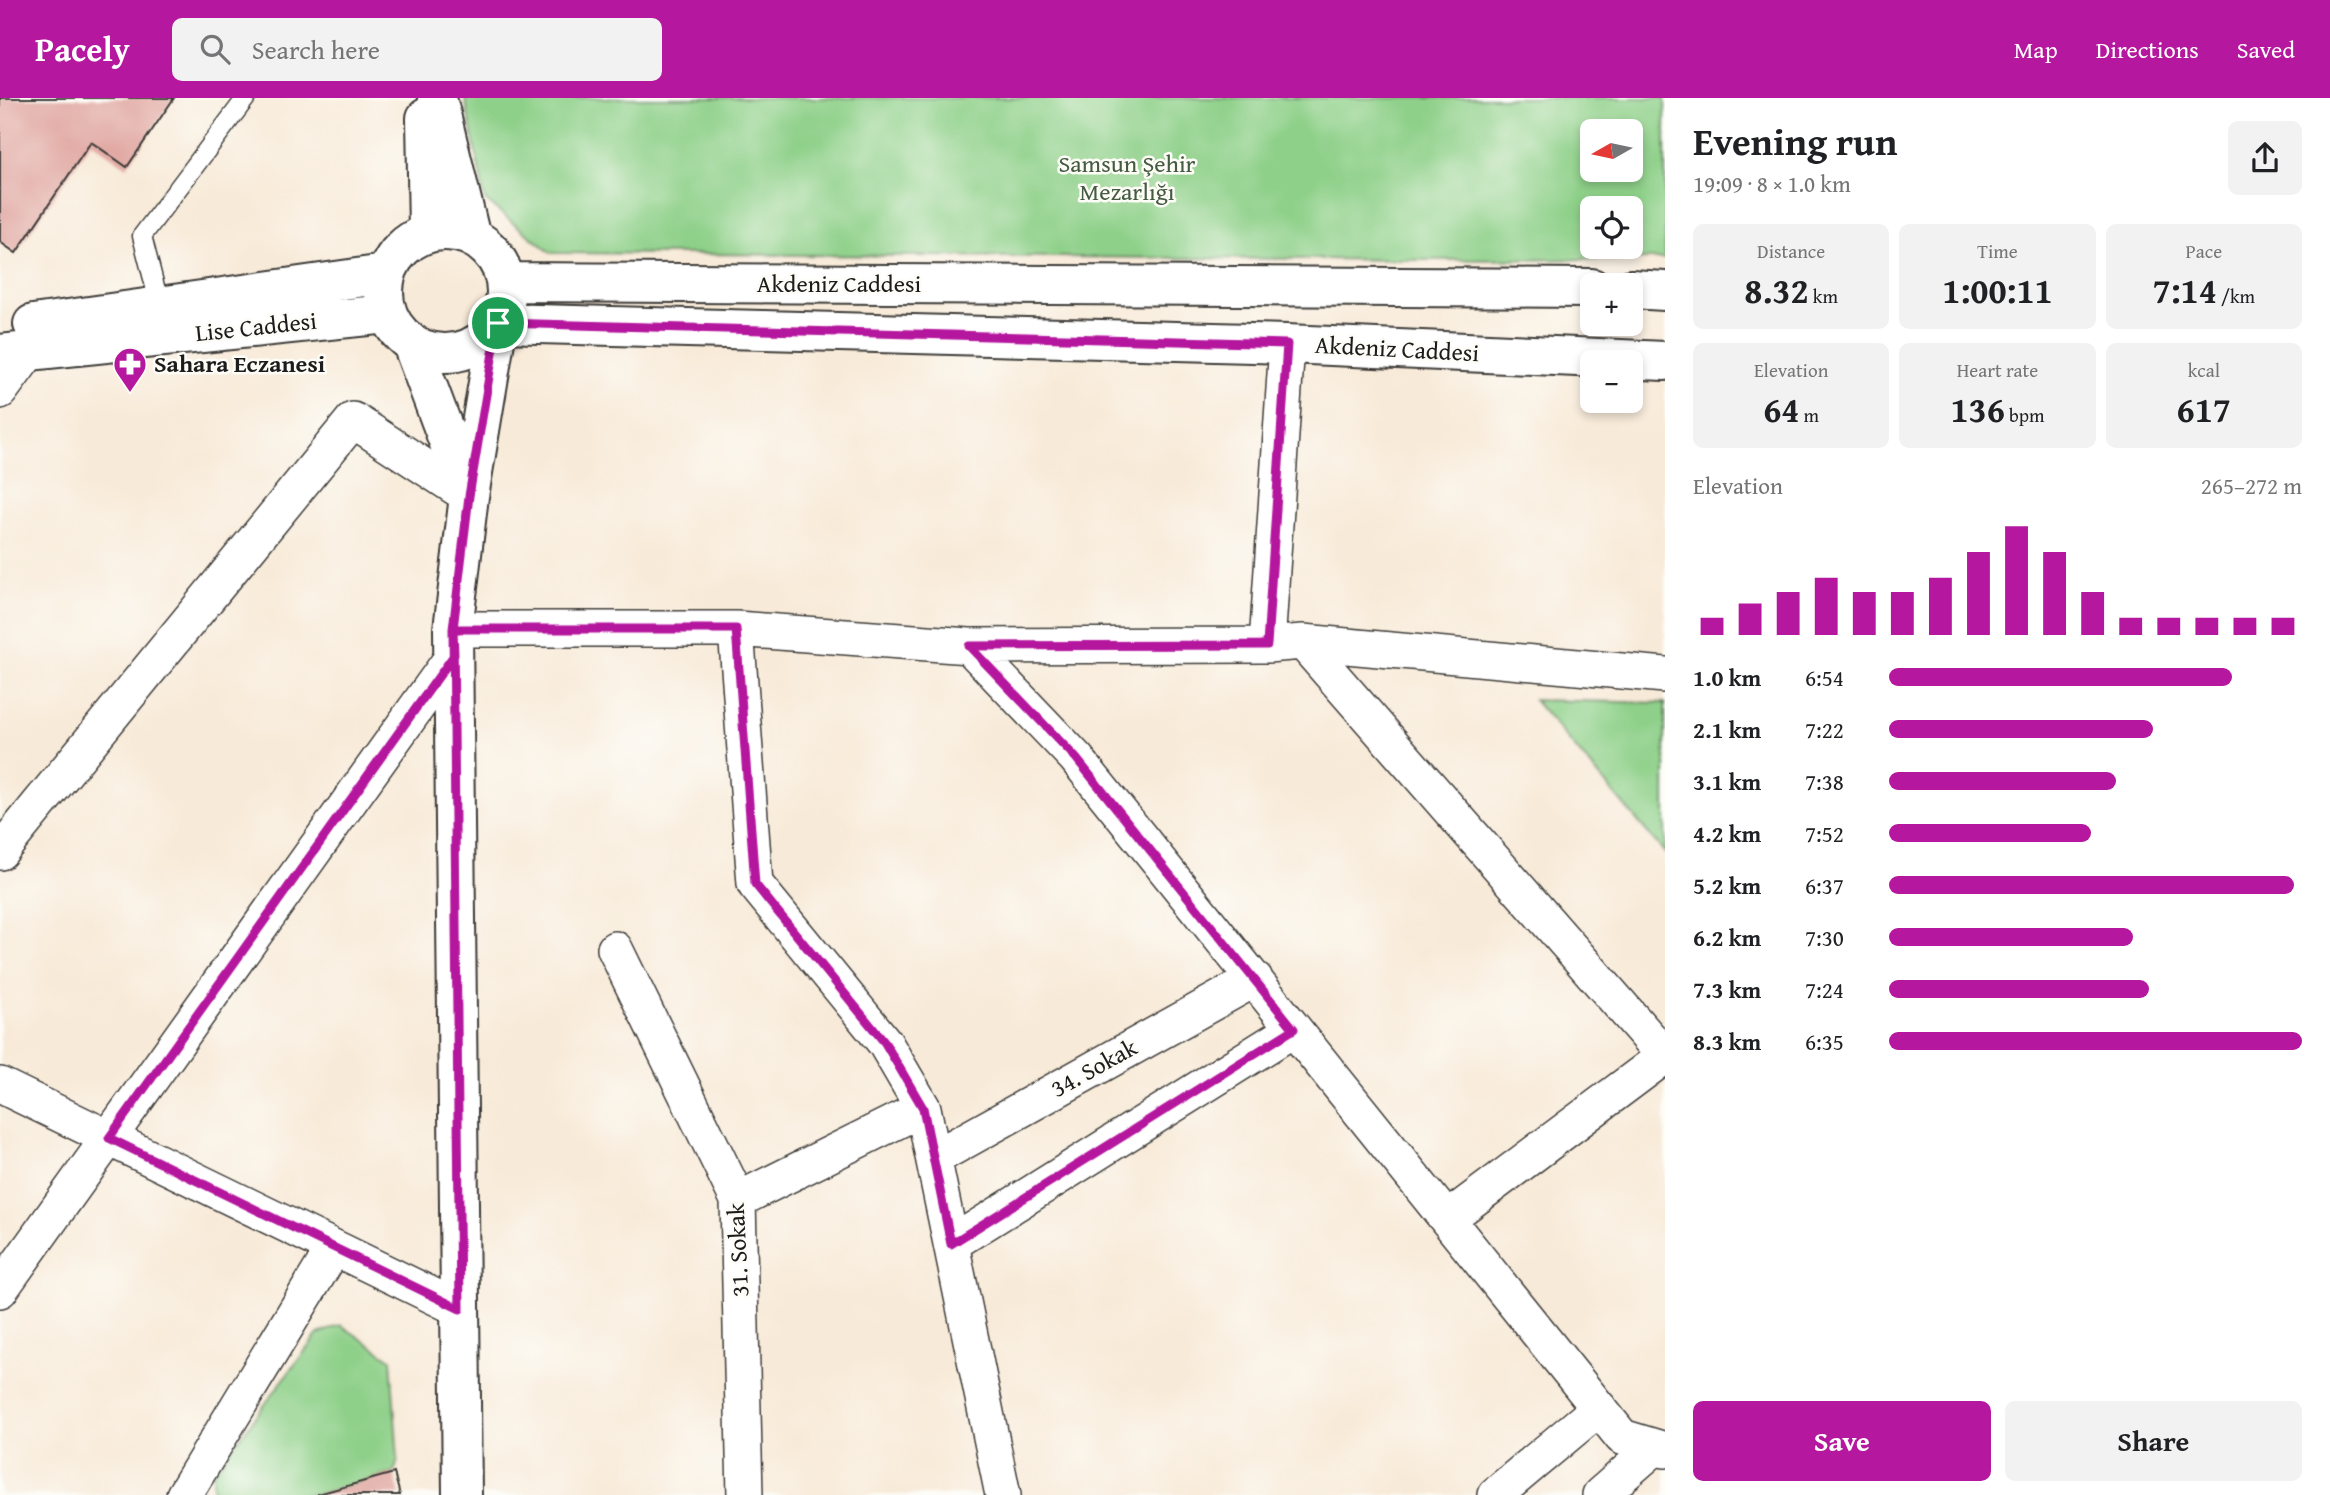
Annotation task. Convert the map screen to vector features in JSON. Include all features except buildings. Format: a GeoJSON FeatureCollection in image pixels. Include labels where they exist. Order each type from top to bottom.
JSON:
{"type":"FeatureCollection","features":[{"type":"Feature","properties":{"kind":"main road"},"geometry":{"type":"LineString","coordinates":[[426,98],[428,231]]}},
{"type":"Feature","properties":{"kind":"main road"},"geometry":{"type":"LineString","coordinates":[[437,98],[470,234]]}},
{"type":"Feature","properties":{"kind":"main road"},"geometry":{"type":"LineString","coordinates":[[462,1495],[454,642],[469,496],[498,323],[505,304],[506,282],[487,246],[470,234],[449,229],[428,231],[409,241],[394,255],[385,274],[383,294],[387,314],[397,331],[412,344],[430,352],[449,354],[468,349],[485,339],[498,323]]}},
{"type":"Feature","properties":{"kind":"main road","name":"Lise Caddesi"},"geometry":{"type":"LineString","coordinates":[[0,329],[385,274]]}},
{"type":"Feature","properties":{"kind":"main road","name":"Akdeniz Caddesi"},"geometry":{"type":"LineString","coordinates":[[506,282],[1580,288]]}},
{"type":"Feature","properties":{"kind":"main road"},"geometry":{"type":"LineString","coordinates":[[1643,289],[1665,290]]}},
{"type":"Feature","properties":{"kind":"main road","name":"Lise Caddesi"},"geometry":{"type":"LineString","coordinates":[[16,352],[387,314]]}},
{"type":"Feature","properties":{"kind":"main road","name":"Akdeniz Caddesi"},"geometry":{"type":"LineString","coordinates":[[498,323],[1287,344],[1665,361]]}},
{"type":"Feature","properties":{"kind":"main road"},"geometry":{"type":"LineString","coordinates":[[412,344],[469,496]]}},
{"type":"Feature","properties":{"kind":"street"},"geometry":{"type":"LineString","coordinates":[[1267,645],[1287,344]]}},
{"type":"Feature","properties":{"kind":"street"},"geometry":{"type":"LineString","coordinates":[[0,391],[16,352]]}},
{"type":"Feature","properties":{"kind":"street"},"geometry":{"type":"LineString","coordinates":[[0,852],[353,420],[469,496]]}},
{"type":"Feature","properties":{"kind":"street"},"geometry":{"type":"LineString","coordinates":[[736,629],[755,884],[885,1043],[923,1108],[1003,1495]]}},
{"type":"Feature","properties":{"kind":"street"},"geometry":{"type":"LineString","coordinates":[[0,1290],[454,642],[736,629],[969,646],[1267,645],[1303,642],[1665,675]]}},
{"type":"Feature","properties":{"kind":"street"},"geometry":{"type":"LineString","coordinates":[[1303,642],[1665,1056],[1447,1219]]}},
{"type":"Feature","properties":{"kind":"street"},"geometry":{"type":"LineString","coordinates":[[969,646],[1076,758],[1622,1437],[1660,1448]]}},
{"type":"Feature","properties":{"kind":"street","name":"31. Sokak"},"geometry":{"type":"LineString","coordinates":[[615,949],[738,1200],[745,1495]]}},
{"type":"Feature","properties":{"kind":"street","name":"34. Sokak"},"geometry":{"type":"LineString","coordinates":[[934,1158],[1255,979]]}},
{"type":"Feature","properties":{"kind":"street"},"geometry":{"type":"LineString","coordinates":[[951,1244],[1294,1029]]}},
{"type":"Feature","properties":{"kind":"street"},"geometry":{"type":"LineString","coordinates":[[0,1085],[460,1309]]}},
{"type":"Feature","properties":{"kind":"street"},"geometry":{"type":"LineString","coordinates":[[738,1200],[923,1108]]}},
{"type":"Feature","properties":{"kind":"street"},"geometry":{"type":"LineString","coordinates":[[184,1495],[334,1248]]}},
{"type":"Feature","properties":{"kind":"street"},"geometry":{"type":"LineString","coordinates":[[1495,1495],[1599,1408]]}},
{"type":"Feature","properties":{"kind":"street"},"geometry":{"type":"LineString","coordinates":[[1600,1495],[1660,1448]]}},
{"type":"Feature","properties":{"kind":"lane"},"geometry":{"type":"LineString","coordinates":[[160,306],[142,236],[246,98]]}},
{"type":"Feature","properties":{"kind":"green space","name":"Samsun Şehir Mezarlığı"},"geometry":{"type":"Polygon","coordinates":[[[465,98],[1665,98],[1665,259],[1423,260],[551,253],[485,200],[465,98]]]}},
{"type":"Feature","properties":{"kind":"green space"},"geometry":{"type":"Polygon","coordinates":[[[1534,700],[1665,703],[1665,853],[1534,700]]]}},
{"type":"Feature","properties":{"kind":"green space"},"geometry":{"type":"Polygon","coordinates":[[[341,1325],[391,1359],[398,1460],[394,1473],[315,1495],[213,1495],[213,1473],[318,1334],[341,1325]]]}},
{"type":"Feature","properties":{"kind":"place","name":"Sahara Eczanesi"},"geometry":{"type":"Point","coordinates":[130,394]}},
{"type":"Feature","properties":{"kind":"route"},"geometry":{"type":"LineString","coordinates":[[498,323],[469,496],[453,629],[454,655],[109,1138],[460,1309],[453,629],[736,629],[755,884],[885,1043],[923,1108],[951,1244],[1294,1029],[1076,758],[969,646],[1267,645],[1287,344],[498,323]]}}]}
